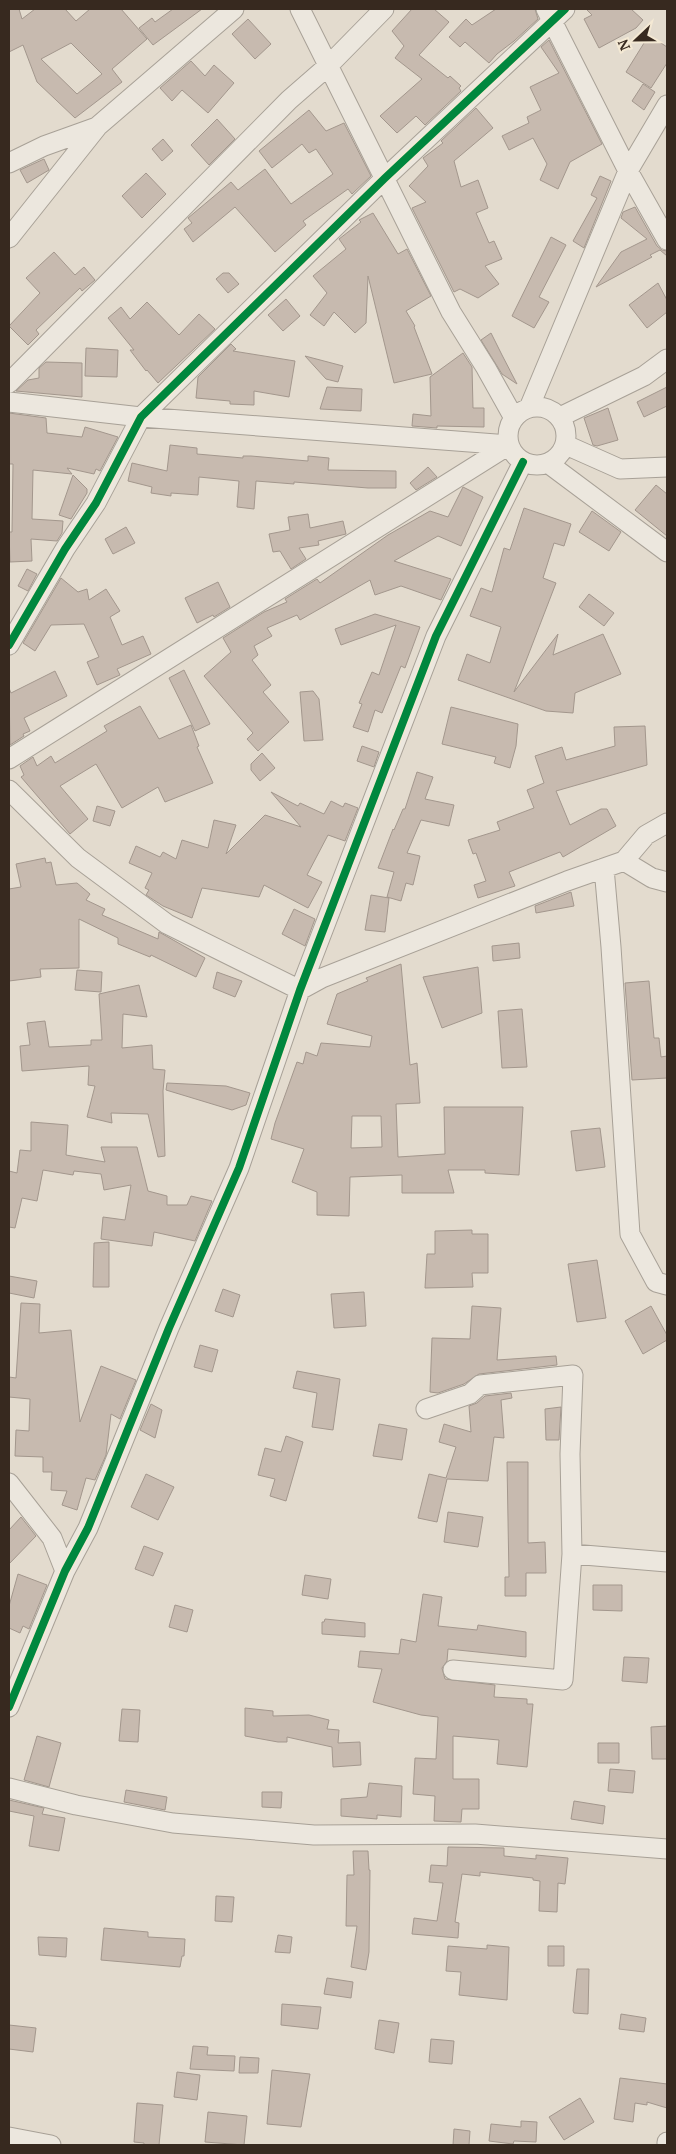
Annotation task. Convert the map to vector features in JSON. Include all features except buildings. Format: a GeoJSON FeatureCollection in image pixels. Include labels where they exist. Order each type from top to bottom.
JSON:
{"type":"FeatureCollection","features":[{"type":"Feature","properties":{"kind":"street"},"geometry":{"type":"LineString","coordinates":[[9,238],[98,126],[234,9]]}},
{"type":"Feature","properties":{"kind":"street"},"geometry":{"type":"LineString","coordinates":[[300,9],[451,312],[514,418]]}},
{"type":"Feature","properties":{"kind":"street"},"geometry":{"type":"LineString","coordinates":[[9,383],[289,100],[328,66],[384,9]]}},
{"type":"Feature","properties":{"kind":"street"},"geometry":{"type":"LineString","coordinates":[[9,644],[65,549],[96,504],[140,418],[555,13],[628,171],[667,240]]}},
{"type":"Feature","properties":{"kind":"street"},"geometry":{"type":"LineString","coordinates":[[530,408],[628,171],[667,105]]}},
{"type":"Feature","properties":{"kind":"street"},"geometry":{"type":"LineString","coordinates":[[9,163],[44,146],[98,126]]}},
{"type":"Feature","properties":{"kind":"street"},"geometry":{"type":"LineString","coordinates":[[560,417],[644,376],[667,359]]}},
{"type":"Feature","properties":{"kind":"street"},"geometry":{"type":"LineString","coordinates":[[9,402],[140,418],[509,445]]}},
{"type":"Feature","properties":{"kind":"street"},"geometry":{"type":"LineString","coordinates":[[540,407],[551,410],[560,417],[566,430],[566,445],[560,456],[549,464],[536,466],[523,462],[514,454],[509,445],[508,435],[514,418],[520,411],[540,407]]}},
{"type":"Feature","properties":{"kind":"street"},"geometry":{"type":"LineString","coordinates":[[9,759],[509,445]]}},
{"type":"Feature","properties":{"kind":"street"},"geometry":{"type":"LineString","coordinates":[[566,445],[620,469],[667,466]]}},
{"type":"Feature","properties":{"kind":"street"},"geometry":{"type":"LineString","coordinates":[[9,1708],[65,1571],[88,1528],[169,1328],[239,1168],[300,990],[436,636],[523,462]]}},
{"type":"Feature","properties":{"kind":"street"},"geometry":{"type":"LineString","coordinates":[[549,464],[667,552]]}},
{"type":"Feature","properties":{"kind":"street"},"geometry":{"type":"LineString","coordinates":[[9,790],[78,858],[167,924],[300,990]]}},
{"type":"Feature","properties":{"kind":"street"},"geometry":{"type":"LineString","coordinates":[[300,990],[331,974],[558,884],[624,861],[646,835],[667,823]]}},
{"type":"Feature","properties":{"kind":"street"},"geometry":{"type":"LineString","coordinates":[[624,861],[652,878],[667,882]]}},
{"type":"Feature","properties":{"kind":"street"},"geometry":{"type":"LineString","coordinates":[[604,868],[630,1234],[656,1282],[667,1286]]}},
{"type":"Feature","properties":{"kind":"street"},"geometry":{"type":"LineString","coordinates":[[426,1409],[470,1394],[480,1385],[573,1375],[570,1454],[572,1554],[564,1680],[453,1670]]}},
{"type":"Feature","properties":{"kind":"street"},"geometry":{"type":"LineString","coordinates":[[9,1483],[52,1538],[65,1571]]}},
{"type":"Feature","properties":{"kind":"street"},"geometry":{"type":"LineString","coordinates":[[572,1554],[667,1562]]}},
{"type":"Feature","properties":{"kind":"street"},"geometry":{"type":"LineString","coordinates":[[9,1788],[76,1805],[182,1824],[314,1835],[475,1834],[667,1849]]}},
{"type":"Feature","properties":{"kind":"street"},"geometry":{"type":"LineString","coordinates":[[9,2137],[51,2145]]}},
{"type":"Feature","properties":{"kind":"cycle path"},"geometry":{"type":"LineString","coordinates":[[9,645],[65,549],[96,503],[141,417],[385,178],[565,9]]}},
{"type":"Feature","properties":{"kind":"cycle path"},"geometry":{"type":"LineString","coordinates":[[9,1707],[65,1571],[88,1528],[169,1328],[239,1168],[300,990],[436,636],[523,462]]}}]}
